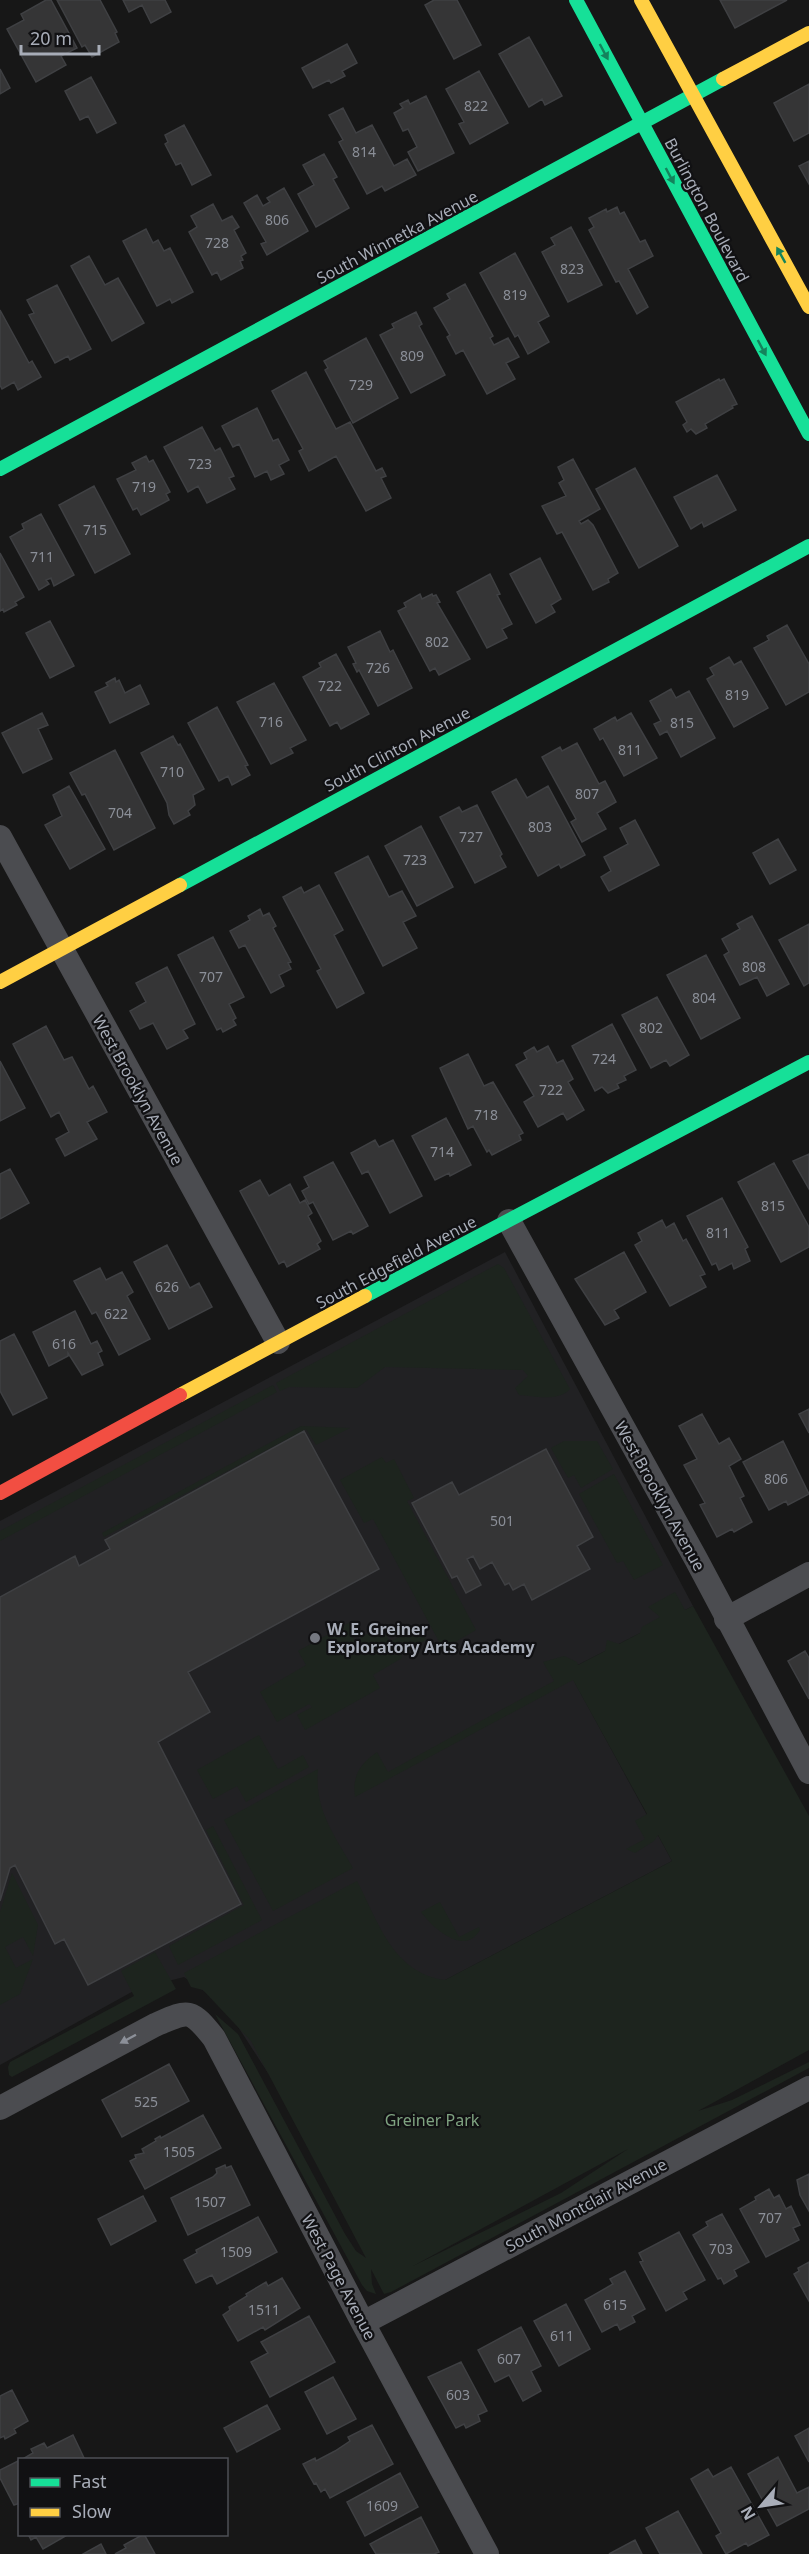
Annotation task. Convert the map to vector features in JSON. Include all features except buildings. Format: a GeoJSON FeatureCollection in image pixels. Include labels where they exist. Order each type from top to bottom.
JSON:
{"type":"FeatureCollection","features":[{"type":"Feature","properties":{"kind":"street","name":"Burlington Boulevard"},"geometry":{"type":"LineString","coordinates":[[576,0],[809,434]]}},
{"type":"Feature","properties":{"kind":"street"},"geometry":{"type":"LineString","coordinates":[[641,0],[809,307]]}},
{"type":"Feature","properties":{"kind":"street","name":"South Winnetka Avenue"},"geometry":{"type":"LineString","coordinates":[[0,469],[809,33]]}},
{"type":"Feature","properties":{"kind":"street","name":"South Clinton Avenue"},"geometry":{"type":"LineString","coordinates":[[0,982],[809,546]]}},
{"type":"Feature","properties":{"kind":"street","name":"West Brooklyn Avenue"},"geometry":{"type":"LineString","coordinates":[[0,837],[278,1342]]}},
{"type":"Feature","properties":{"kind":"street","name":"South Edgefield Avenue"},"geometry":{"type":"LineString","coordinates":[[0,1493],[278,1342],[809,1062]]}},
{"type":"Feature","properties":{"kind":"street","name":"West Brooklyn Avenue"},"geometry":{"type":"LineString","coordinates":[[509,1221],[809,1772]]}},
{"type":"Feature","properties":{"kind":"street"},"geometry":{"type":"LineString","coordinates":[[726,1619],[809,1574]]}},
{"type":"Feature","properties":{"kind":"street","name":"West Page Avenue"},"geometry":{"type":"LineString","coordinates":[[0,2108],[155,2025],[181,2014],[198,2018],[214,2038],[487,2554]]}},
{"type":"Feature","properties":{"kind":"street","name":"South Montclair Avenue"},"geometry":{"type":"LineString","coordinates":[[363,2323],[809,2088]]}},
{"type":"Feature","properties":{"kind":"shaded area","name":"W. E. Greiner Exploratory Arts Academy"},"geometry":{"type":"Polygon","coordinates":[[[505,1252],[693,1606],[568,1670],[672,1861],[268,2073],[224,2005],[184,1977],[137,1989],[0,2065],[0,1521],[505,1252]]]}},
{"type":"Feature","properties":{"kind":"green space"},"geometry":{"type":"Polygon","coordinates":[[[498,1264],[504,1268],[570,1389],[560,1396],[519,1395],[515,1388],[528,1376],[523,1370],[385,1367],[357,1388],[289,1387],[280,1391],[276,1383],[498,1264]]]}},
{"type":"Feature","properties":{"kind":"green space"},"geometry":{"type":"Polygon","coordinates":[[[273,1385],[277,1392],[0,1541],[0,1531],[273,1385]]]}},
{"type":"Feature","properties":{"kind":"green space"},"geometry":{"type":"Polygon","coordinates":[[[301,1426],[350,1428],[316,1445],[306,1429],[104,1537],[102,1533],[301,1426]]]}},
{"type":"Feature","properties":{"kind":"green space"},"geometry":{"type":"Polygon","coordinates":[[[564,1441],[597,1441],[613,1469],[581,1488],[574,1475],[568,1478],[551,1448],[564,1441]]]}},
{"type":"Feature","properties":{"kind":"green space"},"geometry":{"type":"Polygon","coordinates":[[[382,1457],[386,1463],[394,1459],[414,1498],[407,1501],[476,1630],[443,1649],[373,1519],[364,1523],[340,1480],[382,1457]]]}},
{"type":"Feature","properties":{"kind":"green space"},"geometry":{"type":"Polygon","coordinates":[[[614,1474],[663,1565],[634,1580],[623,1561],[617,1563],[579,1494],[614,1474]]]}},
{"type":"Feature","properties":{"kind":"green space","name":"Greiner Park"},"geometry":{"type":"Polygon","coordinates":[[[675,1592],[685,1610],[693,1606],[809,1816],[809,2050],[698,2111],[732,2100],[809,2062],[809,2068],[391,2292],[384,2294],[371,2269],[372,2284],[376,2294],[367,2291],[215,2014],[238,2034],[345,2234],[356,2251],[366,2258],[251,2041],[203,1990],[191,1987],[184,1973],[357,1881],[381,1929],[400,1957],[427,1975],[445,1980],[672,1861],[658,1835],[654,1841],[635,1853],[626,1849],[645,1839],[635,1821],[647,1814],[573,1680],[355,1797],[354,1790],[358,1771],[377,1752],[388,1772],[554,1681],[543,1662],[564,1656],[577,1662],[578,1665],[605,1651],[607,1640],[619,1644],[640,1633],[642,1627],[660,1617],[648,1607],[675,1592]],[[628,2149],[413,2266],[561,2193],[628,2149]]]}},
{"type":"Feature","properties":{"kind":"green space"},"geometry":{"type":"Polygon","coordinates":[[[354,1620],[359,1629],[351,1634],[355,1641],[381,1626],[390,1642],[419,1626],[426,1640],[373,1675],[380,1688],[305,1730],[297,1715],[312,1707],[309,1704],[277,1722],[260,1692],[306,1665],[298,1651],[354,1620]]]}},
{"type":"Feature","properties":{"kind":"green space"},"geometry":{"type":"Polygon","coordinates":[[[259,1735],[278,1769],[303,1755],[309,1767],[246,1802],[237,1786],[213,1799],[197,1770],[259,1735]]]}},
{"type":"Feature","properties":{"kind":"green space"},"geometry":{"type":"Polygon","coordinates":[[[318,1769],[322,1809],[353,1868],[273,1911],[224,1820],[318,1769]]]}},
{"type":"Feature","properties":{"kind":"green space"},"geometry":{"type":"Polygon","coordinates":[[[213,1826],[262,1920],[178,1965],[169,1946],[244,1905],[206,1830],[213,1826]]]}},
{"type":"Feature","properties":{"kind":"green space"},"geometry":{"type":"Polygon","coordinates":[[[12,1873],[38,1925],[33,1956],[23,1937],[5,1947],[16,1968],[33,1959],[20,1994],[0,2005],[0,1912],[12,1873]]]}},
{"type":"Feature","properties":{"kind":"green space"},"geometry":{"type":"Polygon","coordinates":[[[440,1902],[459,1937],[479,1927],[480,1930],[473,1938],[466,1941],[449,1937],[421,1912],[440,1902]]]}},
{"type":"Feature","properties":{"kind":"green space"},"geometry":{"type":"Polygon","coordinates":[[[155,1952],[176,1989],[12,2077],[9,2075],[10,2062],[134,1996],[121,1971],[155,1952]]]}},
{"type":"Feature","properties":{"kind":"traffic: fast"},"geometry":{"type":"LineString","coordinates":[[576,0],[809,434]]}},
{"type":"Feature","properties":{"kind":"traffic: fast"},"geometry":{"type":"LineString","coordinates":[[0,469],[723,79]]}},
{"type":"Feature","properties":{"kind":"traffic: fast"},"geometry":{"type":"LineString","coordinates":[[180,885],[809,546]]}},
{"type":"Feature","properties":{"kind":"traffic: fast"},"geometry":{"type":"LineString","coordinates":[[365,1296],[809,1062]]}},
{"type":"Feature","properties":{"kind":"traffic: slow"},"geometry":{"type":"LineString","coordinates":[[641,0],[809,307]]}},
{"type":"Feature","properties":{"kind":"traffic: slow"},"geometry":{"type":"LineString","coordinates":[[723,79],[809,33]]}},
{"type":"Feature","properties":{"kind":"traffic: slow"},"geometry":{"type":"LineString","coordinates":[[0,982],[180,885]]}},
{"type":"Feature","properties":{"kind":"traffic: slow"},"geometry":{"type":"LineString","coordinates":[[180,1395],[365,1296]]}},
{"type":"Feature","properties":{"kind":"traffic: jam"},"geometry":{"type":"LineString","coordinates":[[0,1493],[180,1395]]}},
{"type":"Feature","properties":{"kind":"place","name":"W. E. Greiner Exploratory Arts Academy"},"geometry":{"type":"Point","coordinates":[315,1638]}}]}
